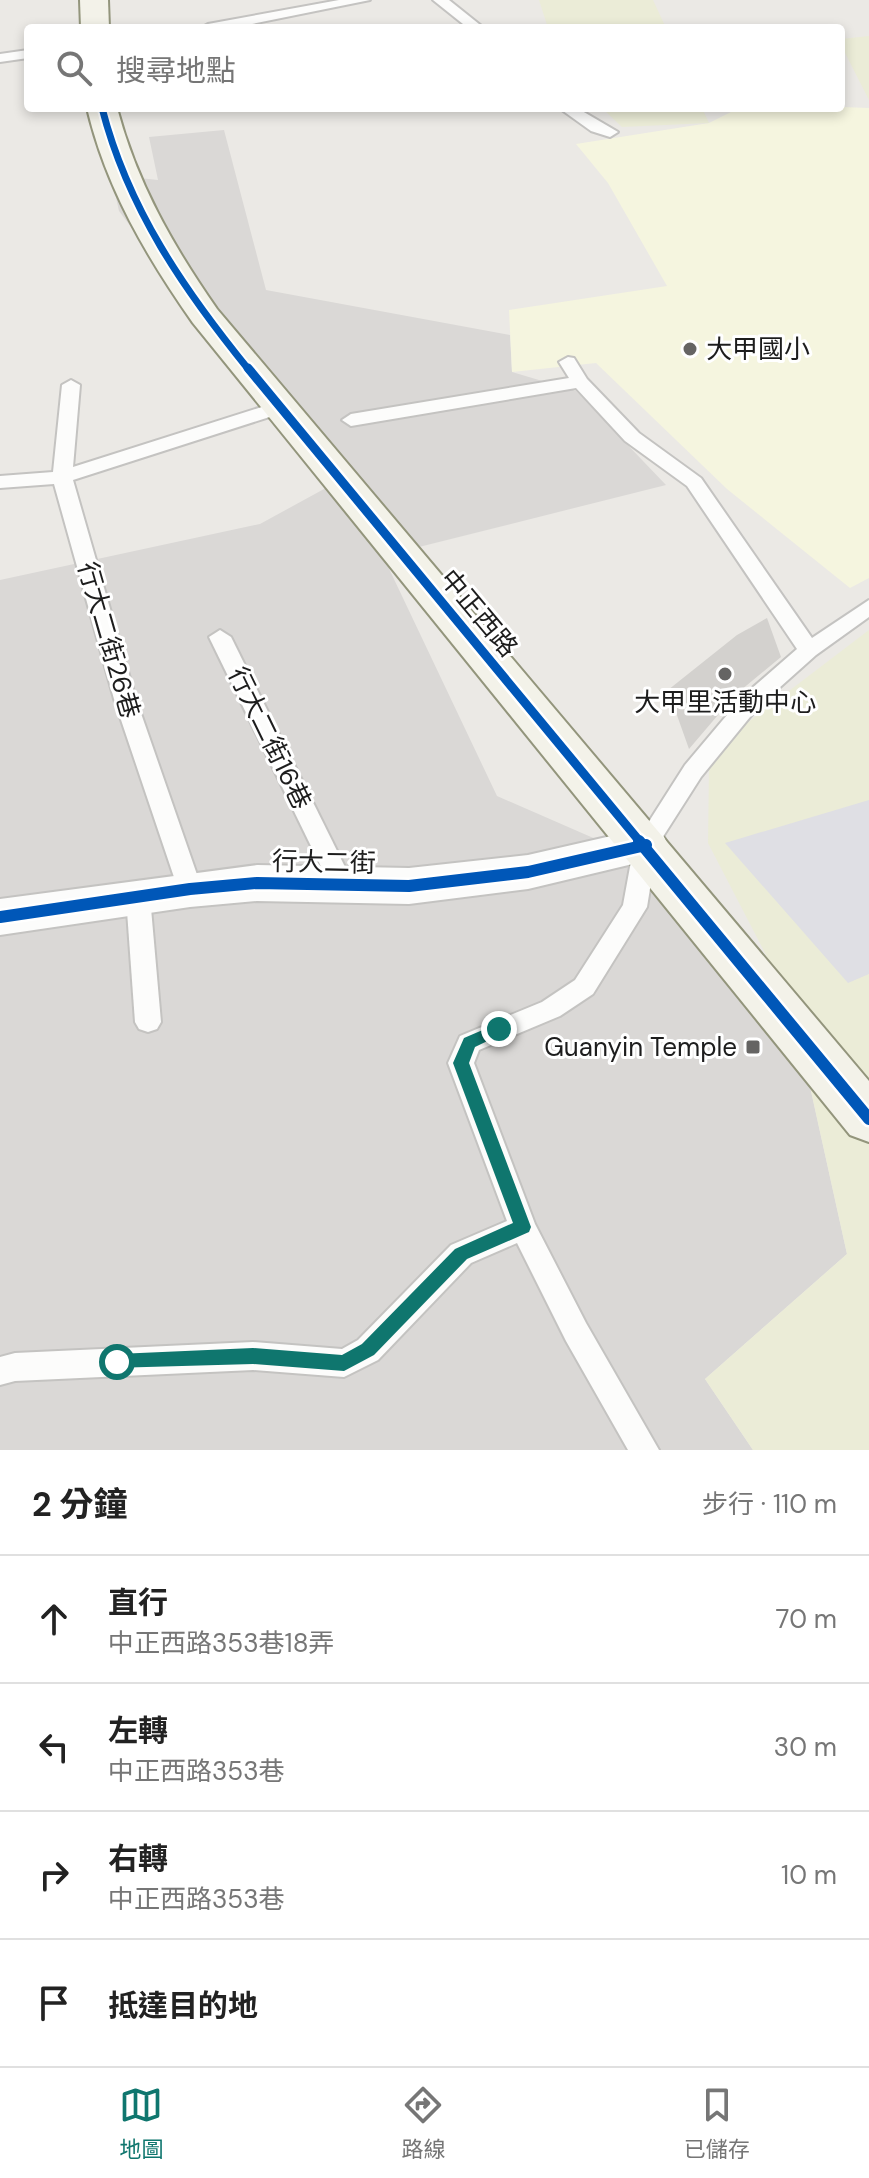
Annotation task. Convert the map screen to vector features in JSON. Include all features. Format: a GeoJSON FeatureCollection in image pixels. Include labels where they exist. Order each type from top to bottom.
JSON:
{"type":"FeatureCollection","features":[{"type":"Feature","properties":{"kind":"street"},"geometry":{"type":"LineString","coordinates":[[94,0],[95,24]]}},
{"type":"Feature","properties":{"kind":"street","name":"中正西路"},"geometry":{"type":"LineString","coordinates":[[103,112],[119,167],[150,236],[205,316],[278,408],[646,845],[869,1119]]}},
{"type":"Feature","properties":{"kind":"street","name":"行大二街"},"geometry":{"type":"LineString","coordinates":[[0,917],[190,889],[257,883],[409,886],[528,872],[646,845]]}},
{"type":"Feature","properties":{"kind":"lane"},"geometry":{"type":"LineString","coordinates":[[230,24],[363,0]]}},
{"type":"Feature","properties":{"kind":"lane"},"geometry":{"type":"LineString","coordinates":[[446,1],[473,24]]}},
{"type":"Feature","properties":{"kind":"lane"},"geometry":{"type":"LineString","coordinates":[[0,37],[4,58],[24,55]]}},
{"type":"Feature","properties":{"kind":"lane"},"geometry":{"type":"LineString","coordinates":[[573,112],[596,128],[610,132]]}},
{"type":"Feature","properties":{"kind":"lane"},"geometry":{"type":"LineString","coordinates":[[568,362],[580,382],[632,437],[694,482],[809,650]]}},
{"type":"Feature","properties":{"kind":"lane"},"geometry":{"type":"LineString","coordinates":[[351,420],[580,382]]}},
{"type":"Feature","properties":{"kind":"lane","name":"行大二街26巷"},"geometry":{"type":"LineString","coordinates":[[71,385],[62,477],[125,699],[190,889]]}},
{"type":"Feature","properties":{"kind":"lane"},"geometry":{"type":"LineString","coordinates":[[0,482],[62,477],[278,408]]}},
{"type":"Feature","properties":{"kind":"lane"},"geometry":{"type":"LineString","coordinates":[[644,1450],[576,1332],[523,1227],[461,1063],[469,1043],[551,1009],[584,987],[635,907],[646,845],[693,771],[751,701],[809,650],[869,607]]}},
{"type":"Feature","properties":{"kind":"lane","name":"行大二街16巷"},"geometry":{"type":"LineString","coordinates":[[220,637],[341,883]]}},
{"type":"Feature","properties":{"kind":"lane"},"geometry":{"type":"LineString","coordinates":[[138,897],[148,1022]]}},
{"type":"Feature","properties":{"kind":"lane"},"geometry":{"type":"LineString","coordinates":[[0,1371],[15,1367],[253,1356],[344,1363],[368,1350],[461,1254],[523,1227]]}},
{"type":"Feature","properties":{"kind":"shaded area"},"geometry":{"type":"Polygon","coordinates":[[[539,0],[653,0],[664,24],[547,24],[539,0]]]}},
{"type":"Feature","properties":{"kind":"shaded area"},"geometry":{"type":"Polygon","coordinates":[[[869,36],[869,100],[845,53],[845,39],[869,36]]]}},
{"type":"Feature","properties":{"kind":"shaded area","name":"大甲國小"},"geometry":{"type":"Polygon","coordinates":[[[845,107],[869,108],[869,578],[850,588],[727,489],[596,363],[512,372],[509,310],[667,286],[608,183],[576,144],[709,123],[731,112],[845,112],[845,107]]]}},
{"type":"Feature","properties":{"kind":"shaded area"},"geometry":{"type":"Polygon","coordinates":[[[606,112],[704,112],[709,123],[622,127],[606,112]]]}},
{"type":"Feature","properties":{"kind":"shaded area"},"geometry":{"type":"Polygon","coordinates":[[[224,130],[266,290],[510,335],[512,372],[576,391],[666,485],[383,556],[497,796],[669,871],[792,1005],[847,1254],[705,1379],[753,1450],[0,1450],[0,580],[260,524],[335,483],[183,296],[119,211],[111,175],[158,180],[149,137],[224,130]]]}},
{"type":"Feature","properties":{"kind":"shaded area"},"geometry":{"type":"Polygon","coordinates":[[[869,630],[869,1450],[753,1450],[705,1379],[847,1254],[792,1005],[708,843],[709,768],[747,723],[869,630]]]}},
{"type":"Feature","properties":{"kind":"shaded area"},"geometry":{"type":"Polygon","coordinates":[[[869,800],[869,974],[848,983],[725,843],[869,800]]]}},
{"type":"Feature","properties":{"kind":"building","name":"大甲里活動中心"},"geometry":{"type":"Polygon","coordinates":[[[767,618],[781,657],[735,695],[689,749],[668,690],[737,635],[767,618]]]}},
{"type":"Feature","properties":{"kind":"cycle path"},"geometry":{"type":"LineString","coordinates":[[103,112],[119,165],[143,217],[205,316],[869,1119]]}},
{"type":"Feature","properties":{"kind":"cycle path"},"geometry":{"type":"LineString","coordinates":[[0,917],[190,889],[257,883],[409,886],[528,872],[646,845]]}},
{"type":"Feature","properties":{"kind":"place","name":"大甲國小"},"geometry":{"type":"Point","coordinates":[690,349]}},
{"type":"Feature","properties":{"kind":"place","name":"大甲里活動中心"},"geometry":{"type":"Point","coordinates":[725,674]}},
{"type":"Feature","properties":{"kind":"place","name":"Guanyin Temple"},"geometry":{"type":"Point","coordinates":[753,1047]}},
{"type":"Feature","properties":{"kind":"route"},"geometry":{"type":"LineString","coordinates":[[117,1362],[253,1356],[344,1363],[368,1350],[434,1277],[461,1254],[523,1227],[461,1063],[469,1043],[499,1029]]}}]}
